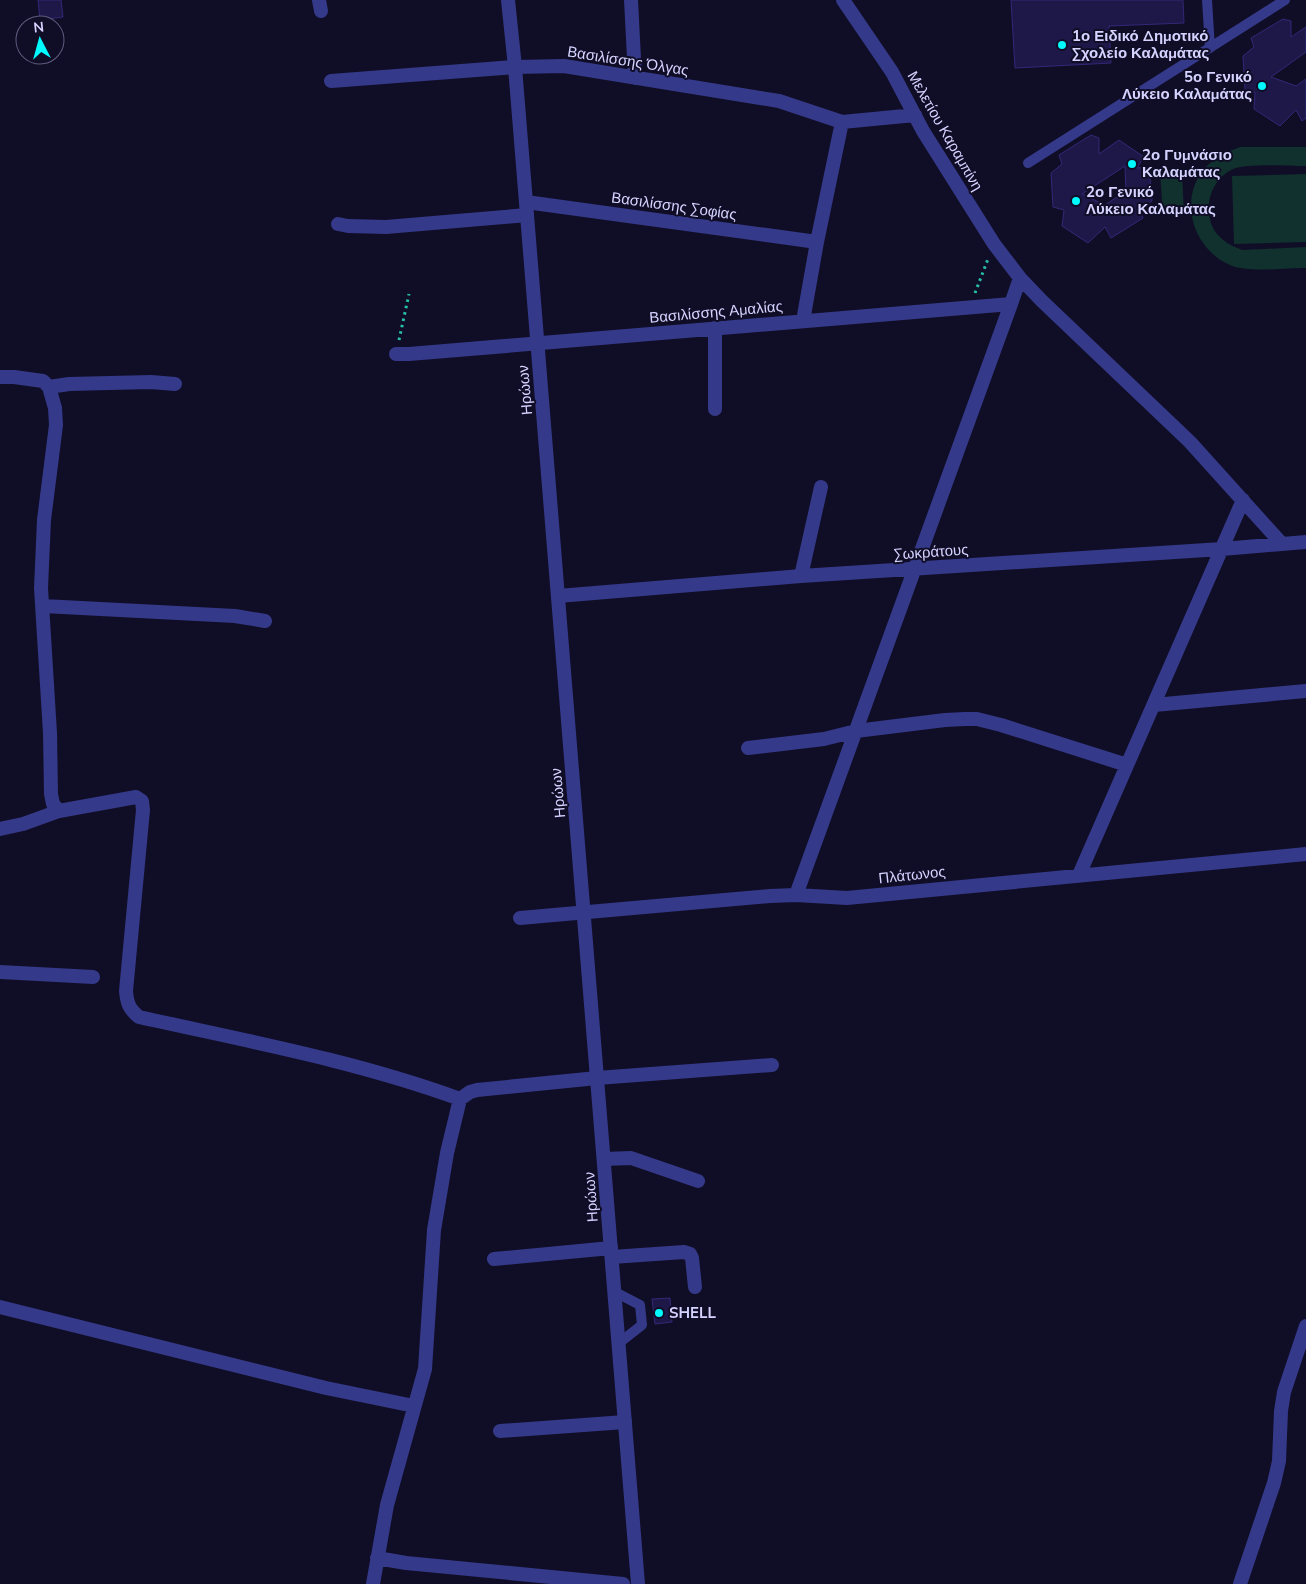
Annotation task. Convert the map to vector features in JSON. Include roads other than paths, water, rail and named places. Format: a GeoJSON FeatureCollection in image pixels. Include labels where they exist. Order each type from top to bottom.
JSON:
{"type":"FeatureCollection","features":[{"type":"Feature","properties":{"kind":"street","name":"Ηρώων"},"geometry":{"type":"LineString","coordinates":[[508,0],[516,67],[638,1584]]}},
{"type":"Feature","properties":{"kind":"street"},"geometry":{"type":"LineString","coordinates":[[631,0],[635,78]]}},
{"type":"Feature","properties":{"kind":"street","name":"Μελετίου Καραμπίνη"},"geometry":{"type":"LineString","coordinates":[[843,0],[892,72],[948,172],[1020,278],[1190,442],[1282,544]]}},
{"type":"Feature","properties":{"kind":"street","name":"Βασιλίσσης Όλγας"},"geometry":{"type":"LineString","coordinates":[[331,81],[516,67],[564,66],[779,101],[842,122],[915,115]]}},
{"type":"Feature","properties":{"kind":"street"},"geometry":{"type":"LineString","coordinates":[[803,321],[842,122]]}},
{"type":"Feature","properties":{"kind":"street","name":"Βασιλίσσης Σοφίας"},"geometry":{"type":"LineString","coordinates":[[338,224],[386,228],[527,208],[817,242]]}},
{"type":"Feature","properties":{"kind":"street"},"geometry":{"type":"LineString","coordinates":[[796,895],[1020,278]]}},
{"type":"Feature","properties":{"kind":"street","name":"Βασιλίσσης Αμαλίας"},"geometry":{"type":"LineString","coordinates":[[396,354],[1011,304]]}},
{"type":"Feature","properties":{"kind":"street"},"geometry":{"type":"LineString","coordinates":[[714,409],[715,328]]}},
{"type":"Feature","properties":{"kind":"street"},"geometry":{"type":"LineString","coordinates":[[0,377],[31,378],[43,381],[49,387],[55,408],[56,425],[44,520],[41,588],[50,733],[51,794],[53,804],[59,811]]}},
{"type":"Feature","properties":{"kind":"street"},"geometry":{"type":"LineString","coordinates":[[49,387],[69,384],[151,382],[175,384]]}},
{"type":"Feature","properties":{"kind":"street"},"geometry":{"type":"LineString","coordinates":[[801,576],[821,487]]}},
{"type":"Feature","properties":{"kind":"street"},"geometry":{"type":"LineString","coordinates":[[1080,875],[1243,500]]}},
{"type":"Feature","properties":{"kind":"street","name":"Σωκράτους"},"geometry":{"type":"LineString","coordinates":[[558,596],[801,576],[1306,542]]}},
{"type":"Feature","properties":{"kind":"street"},"geometry":{"type":"LineString","coordinates":[[43,606],[235,616],[265,621]]}},
{"type":"Feature","properties":{"kind":"street"},"geometry":{"type":"LineString","coordinates":[[1154,705],[1306,691]]}},
{"type":"Feature","properties":{"kind":"street"},"geometry":{"type":"LineString","coordinates":[[748,748],[824,739],[856,731],[945,720],[977,720],[1001,725],[1127,765]]}},
{"type":"Feature","properties":{"kind":"street"},"geometry":{"type":"LineString","coordinates":[[0,830],[59,811],[136,797],[142,801],[142,810],[126,991],[130,1010],[139,1016],[317,1056],[409,1081],[460,1099]]}},
{"type":"Feature","properties":{"kind":"street","name":"Πλάτωνος"},"geometry":{"type":"LineString","coordinates":[[520,918],[760,897],[796,895],[847,898],[1306,854]]}},
{"type":"Feature","properties":{"kind":"street"},"geometry":{"type":"LineString","coordinates":[[0,972],[93,977]]}},
{"type":"Feature","properties":{"kind":"street"},"geometry":{"type":"LineString","coordinates":[[372,1584],[387,1505],[425,1369],[430,1277],[438,1202],[460,1099],[470,1092],[477,1090],[597,1078],[772,1065]]}},
{"type":"Feature","properties":{"kind":"street"},"geometry":{"type":"LineString","coordinates":[[604,1160],[631,1158],[698,1181]]}},
{"type":"Feature","properties":{"kind":"street"},"geometry":{"type":"LineString","coordinates":[[494,1259],[611,1253],[684,1252],[690,1254],[692,1258],[695,1287]]}},
{"type":"Feature","properties":{"kind":"street"},"geometry":{"type":"LineString","coordinates":[[0,1307],[326,1388],[414,1406]]}},
{"type":"Feature","properties":{"kind":"street"},"geometry":{"type":"LineString","coordinates":[[1240,1584],[1274,1483],[1280,1449],[1282,1400],[1306,1326]]}},
{"type":"Feature","properties":{"kind":"street"},"geometry":{"type":"LineString","coordinates":[[500,1431],[625,1422]]}},
{"type":"Feature","properties":{"kind":"street"},"geometry":{"type":"LineString","coordinates":[[377,1558],[406,1563],[623,1584]]}},
{"type":"Feature","properties":{"kind":"lane"},"geometry":{"type":"LineString","coordinates":[[1207,0],[1210,48]]}},
{"type":"Feature","properties":{"kind":"lane"},"geometry":{"type":"LineString","coordinates":[[1028,163],[1285,0]]}},
{"type":"Feature","properties":{"kind":"lane"},"geometry":{"type":"LineString","coordinates":[[615,1292],[640,1305],[642,1325],[619,1342]]}},
{"type":"Feature","properties":{"kind":"place","name":"1ο Ειδικό Δημοτικό Σχολείο Καλαμάτας"},"geometry":{"type":"Point","coordinates":[1062,45]}},
{"type":"Feature","properties":{"kind":"place","name":"5ο Γενικό Λύκειο Καλαμάτας"},"geometry":{"type":"Point","coordinates":[1262,86]}},
{"type":"Feature","properties":{"kind":"place","name":"2ο Γυμνάσιο Καλαμάτας"},"geometry":{"type":"Point","coordinates":[1132,164]}},
{"type":"Feature","properties":{"kind":"place","name":"2ο Γενικό Λύκειο Καλαμάτας"},"geometry":{"type":"Point","coordinates":[1076,201]}},
{"type":"Feature","properties":{"kind":"place","name":"SHELL"},"geometry":{"type":"Point","coordinates":[659,1313]}}]}
